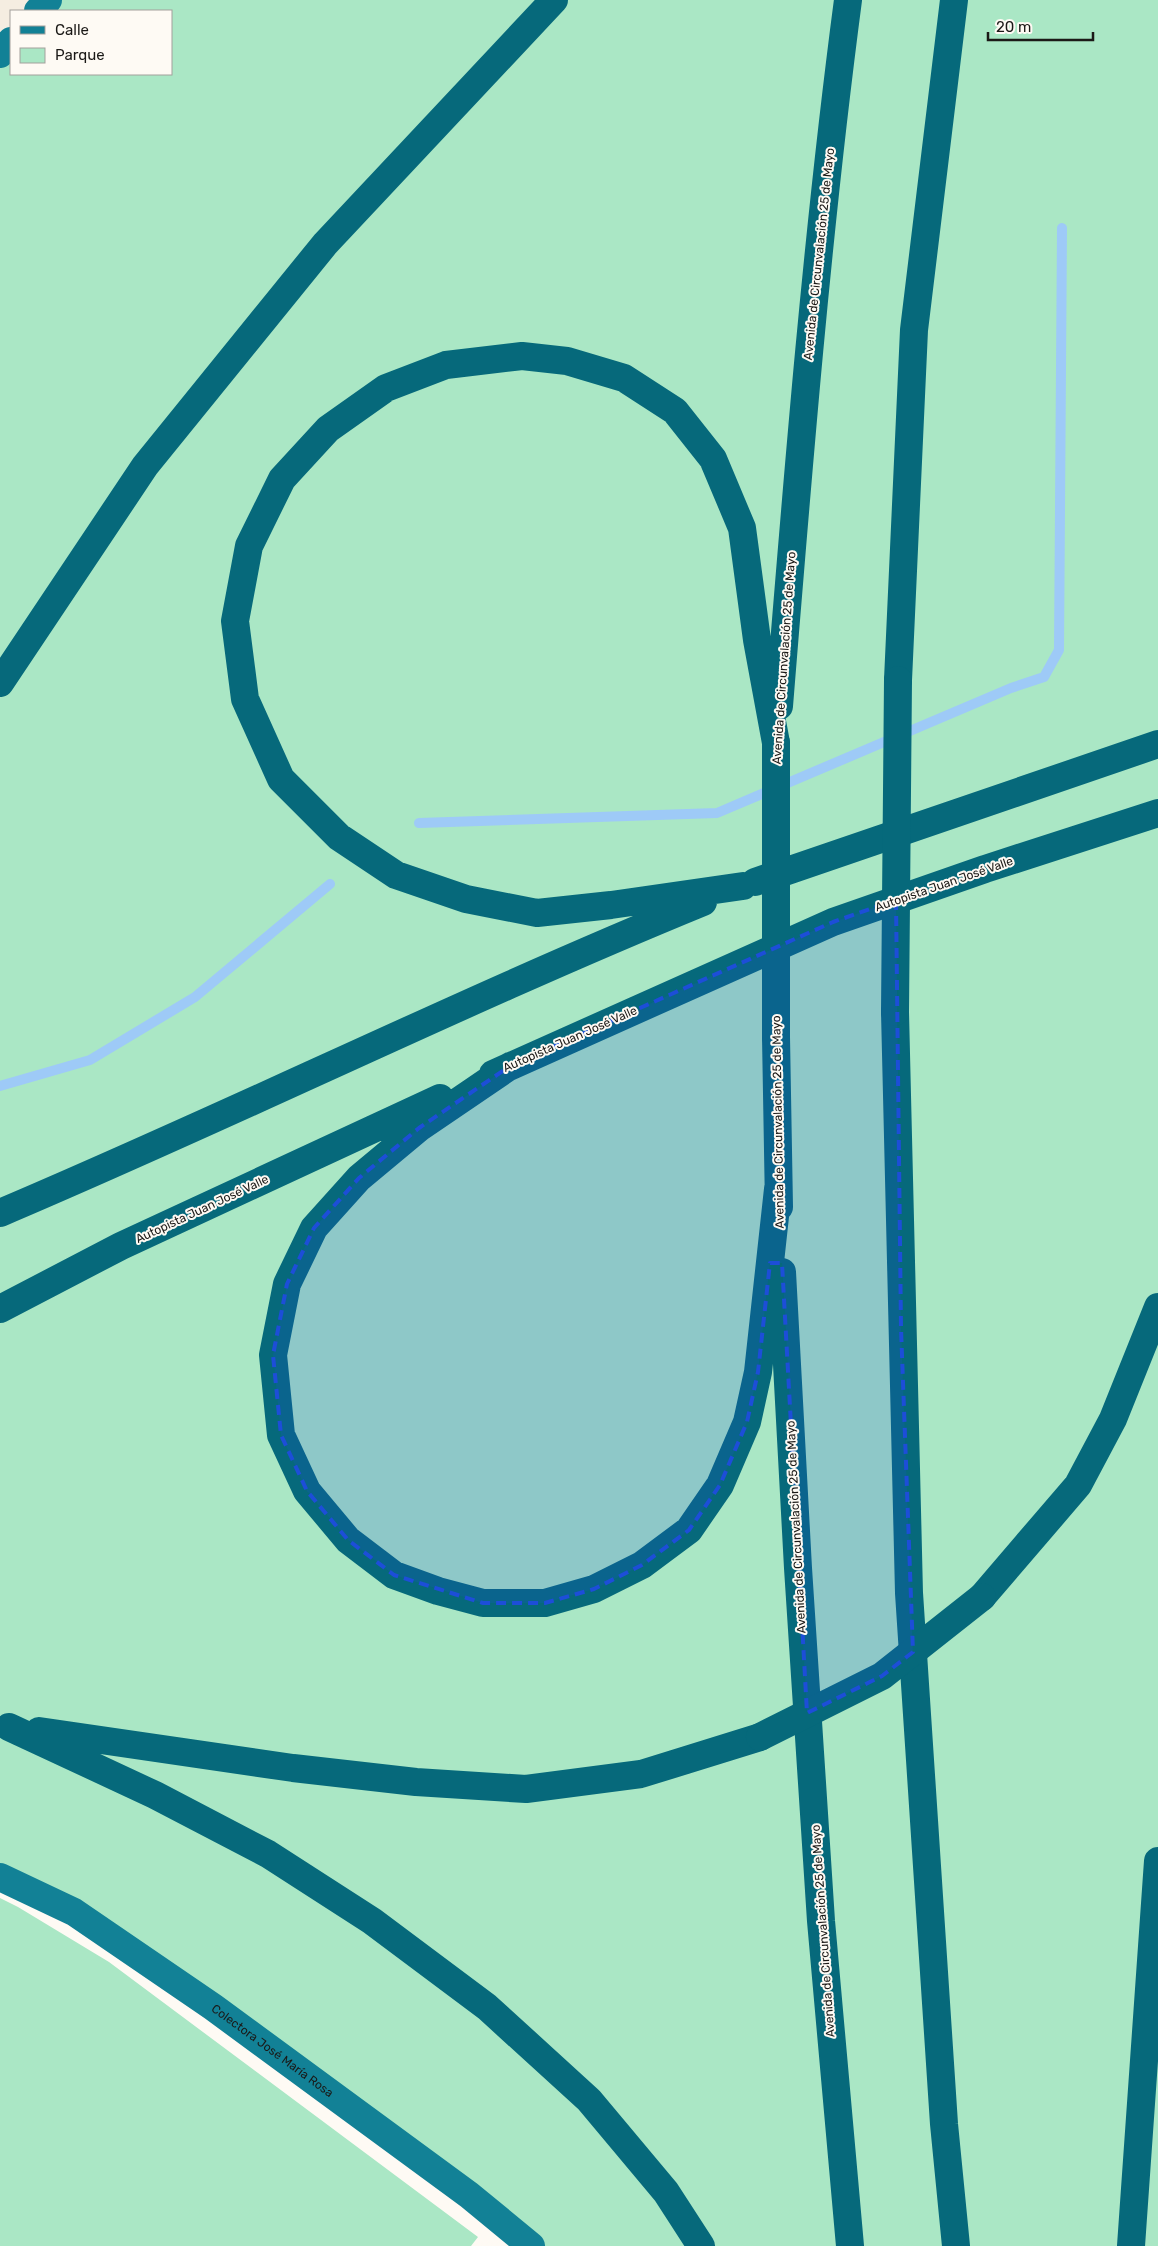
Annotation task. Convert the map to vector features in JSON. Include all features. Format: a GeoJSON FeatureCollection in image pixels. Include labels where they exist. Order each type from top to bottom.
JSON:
{"type":"FeatureCollection","features":[{"type":"Feature","properties":{"kind":"highway"},"geometry":{"type":"LineString","coordinates":[[0,683],[145,466],[325,244],[554,0]]}},
{"type":"Feature","properties":{"kind":"highway","name":"Avenida de Circunvalación 25 de Mayo"},"geometry":{"type":"LineString","coordinates":[[848,0],[836,89],[802,419],[776,742],[776,1037],[778,1189],[798,1568],[821,1921],[850,2246]]}},
{"type":"Feature","properties":{"kind":"highway"},"geometry":{"type":"LineString","coordinates":[[954,0],[914,330],[898,680],[895,1012],[909,1594],[943,2115],[956,2246]]}},
{"type":"Feature","properties":{"kind":"highway"},"geometry":{"type":"LineString","coordinates":[[743,886],[611,905],[537,913],[466,899],[396,875],[339,837],[281,779],[245,699],[235,621],[249,546],[282,479],[328,429],[386,388],[446,365],[522,356],[567,361],[624,378],[675,411],[708,452],[713,459],[742,528],[757,640],[776,742]]}},
{"type":"Feature","properties":{"kind":"highway"},"geometry":{"type":"LineString","coordinates":[[0,1212],[95,1172],[581,952],[743,886],[1158,744]]}},
{"type":"Feature","properties":{"kind":"highway","name":"Autopista Juan José Valle"},"geometry":{"type":"LineString","coordinates":[[0,1310],[121,1246],[510,1066],[833,922],[985,869],[1158,813]]}},
{"type":"Feature","properties":{"kind":"highway"},"geometry":{"type":"LineString","coordinates":[[510,1066],[419,1128],[359,1178],[314,1228],[287,1284],[273,1355],[281,1435],[307,1491],[348,1540],[394,1575],[438,1591],[483,1603],[545,1603],[594,1589],[642,1565],[689,1530],[720,1485],[747,1422],[758,1372],[778,1189]]}},
{"type":"Feature","properties":{"kind":"highway"},"geometry":{"type":"LineString","coordinates":[[5,1726],[331,1772],[416,1782],[526,1789],[641,1774],[760,1737],[882,1676],[982,1597],[1078,1485],[1113,1419],[1158,1307]]}},
{"type":"Feature","properties":{"kind":"highway"},"geometry":{"type":"LineString","coordinates":[[5,1726],[155,1795],[268,1854],[372,1921],[479,2001],[589,2100],[666,2192],[701,2246]]}},
{"type":"Feature","properties":{"kind":"highway"},"geometry":{"type":"LineString","coordinates":[[1131,2246],[1158,1861]]}},
{"type":"Feature","properties":{"kind":"highway"},"geometry":{"type":"LineString","coordinates":[[1139,2141],[1158,2036]]}},
{"type":"Feature","properties":{"kind":"main road"},"geometry":{"type":"LineString","coordinates":[[39,10],[48,0]]}},
{"type":"Feature","properties":{"kind":"main road"},"geometry":{"type":"LineString","coordinates":[[0,54],[10,42]]}},
{"type":"Feature","properties":{"kind":"main road","name":"Colectora José María Rosa"},"geometry":{"type":"LineString","coordinates":[[0,1877],[74,1912],[213,2007],[469,2195],[531,2246]]}},
{"type":"Feature","properties":{"kind":"highlighted area"},"geometry":{"type":"Polygon","coordinates":[[[896,900],[901,1328],[913,1652],[882,1676],[807,1713],[782,1263],[770,1263],[758,1372],[747,1422],[720,1485],[689,1530],[642,1565],[594,1589],[545,1603],[483,1603],[394,1575],[348,1540],[307,1491],[281,1435],[273,1355],[287,1284],[314,1228],[359,1178],[419,1128],[510,1066],[833,922],[896,900]]]}},
{"type":"Feature","properties":{"kind":"shaded area"},"geometry":{"type":"Polygon","coordinates":[[[0,0],[48,0],[39,10],[10,10],[10,42],[0,54],[0,0]]]}},
{"type":"Feature","properties":{"kind":"green space"},"geometry":{"type":"Polygon","coordinates":[[[48,0],[1158,0],[1158,2246],[531,2246],[469,2195],[0,1877],[0,54],[10,42],[10,75],[172,75],[172,10],[39,10],[48,0]]]}},
{"type":"Feature","properties":{"kind":"green space"},"geometry":{"type":"Polygon","coordinates":[[[0,1898],[109,1962],[478,2237],[471,2246],[0,2246],[0,1898]]]}},
{"type":"Feature","properties":{"kind":"waterway"},"geometry":{"type":"LineString","coordinates":[[419,823],[717,813],[1011,688],[1044,677],[1059,650],[1062,228]]}},
{"type":"Feature","properties":{"kind":"waterway"},"geometry":{"type":"LineString","coordinates":[[0,1086],[90,1060],[195,997],[330,884]]}}]}
